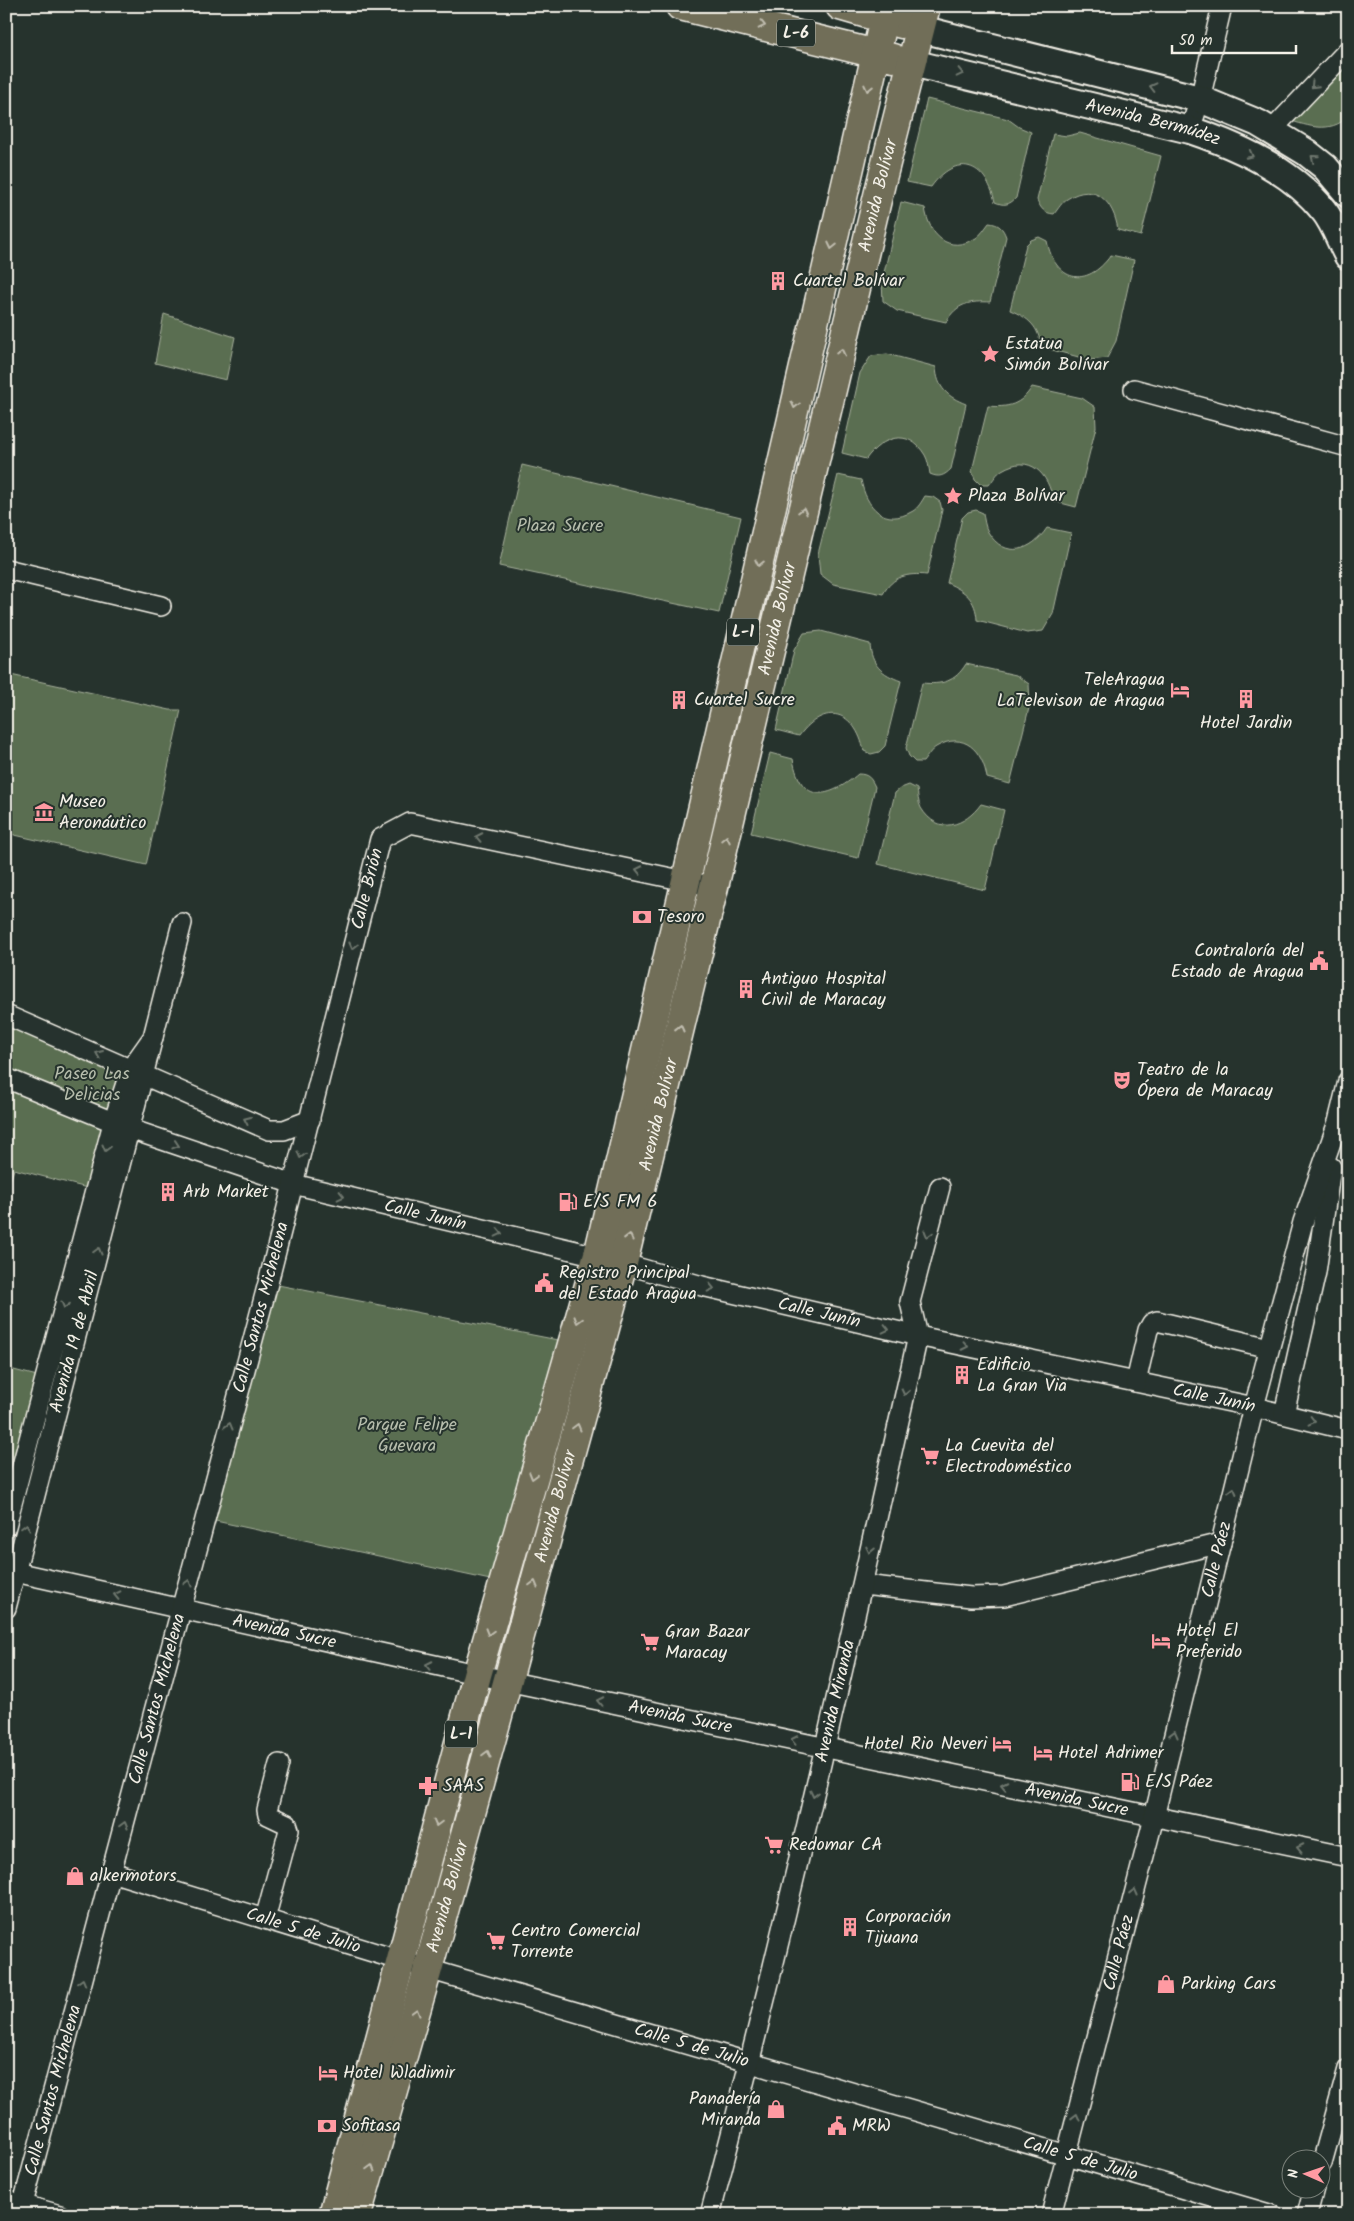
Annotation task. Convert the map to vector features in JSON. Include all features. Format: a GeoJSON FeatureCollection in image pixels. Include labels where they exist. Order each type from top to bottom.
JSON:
{"type":"FeatureCollection","features":[{"type":"Feature","properties":{"kind":"main road","name":"L-6"},"geometry":{"type":"LineString","coordinates":[[680,6],[912,62]]}},
{"type":"Feature","properties":{"kind":"main road"},"geometry":{"type":"LineString","coordinates":[[840,6],[923,18]]}},
{"type":"Feature","properties":{"kind":"main road","name":"Avenida Bolívar"},"geometry":{"type":"LineString","coordinates":[[333,2215],[477,1675],[597,1256],[686,880],[886,13]]}},
{"type":"Feature","properties":{"kind":"main road","name":"Avenida Bolívar"},"geometry":{"type":"LineString","coordinates":[[358,2215],[428,1970],[623,1263],[923,18]]}},
{"type":"Feature","properties":{"kind":"street"},"geometry":{"type":"LineString","coordinates":[[1190,130],[1200,99],[1222,6]]}},
{"type":"Feature","properties":{"kind":"street","name":"Avenida Bermúdez"},"geometry":{"type":"LineString","coordinates":[[923,18],[1200,99],[1258,123],[1306,152],[1325,167],[1348,194]]}},
{"type":"Feature","properties":{"kind":"street"},"geometry":{"type":"LineString","coordinates":[[1271,131],[1348,50]]}},
{"type":"Feature","properties":{"kind":"street","name":"Avenida Bermúdez"},"geometry":{"type":"LineString","coordinates":[[912,62],[1190,130],[1219,140],[1293,181],[1325,212],[1348,256]]}},
{"type":"Feature","properties":{"kind":"street"},"geometry":{"type":"LineString","coordinates":[[1325,212],[1348,199]]}},
{"type":"Feature","properties":{"kind":"street"},"geometry":{"type":"LineString","coordinates":[[1134,389],[1348,446]]}},
{"type":"Feature","properties":{"kind":"street"},"geometry":{"type":"LineString","coordinates":[[6,569],[161,606]]}},
{"type":"Feature","properties":{"kind":"street","name":"Calle Brión"},"geometry":{"type":"LineString","coordinates":[[293,1184],[380,839],[410,823],[714,886]]}},
{"type":"Feature","properties":{"kind":"street","name":"Avenida 19 de Abril"},"geometry":{"type":"LineString","coordinates":[[6,1526],[138,1071],[153,1037],[182,923]]}},
{"type":"Feature","properties":{"kind":"street"},"geometry":{"type":"LineString","coordinates":[[6,1015],[138,1071],[269,1130],[284,1130],[310,1120]]}},
{"type":"Feature","properties":{"kind":"street","name":"Calle Junín"},"geometry":{"type":"LineString","coordinates":[[6,1078],[122,1126],[293,1184],[597,1256],[702,1286],[918,1336],[1254,1407],[1348,1430]]}},
{"type":"Feature","properties":{"kind":"street","name":"Calle Páez"},"geometry":{"type":"LineString","coordinates":[[1051,2215],[1154,1817],[1269,1348],[1303,1222],[1338,1122],[1348,1081]]}},
{"type":"Feature","properties":{"kind":"street"},"geometry":{"type":"LineString","coordinates":[[1284,1414],[1316,1272],[1338,1122]]}},
{"type":"Feature","properties":{"kind":"street","name":"Avenida 19 de Abril"},"geometry":{"type":"LineString","coordinates":[[6,1608],[9,1569],[122,1126]]}},
{"type":"Feature","properties":{"kind":"street","name":"Calle Santos Michelena"},"geometry":{"type":"LineString","coordinates":[[16,2206],[111,1872],[293,1184]]}},
{"type":"Feature","properties":{"kind":"street","name":"Avenida Miranda"},"geometry":{"type":"LineString","coordinates":[[710,2215],[750,2062],[863,1586],[918,1336],[910,1302],[940,1186]]}},
{"type":"Feature","properties":{"kind":"street"},"geometry":{"type":"LineString","coordinates":[[1136,1382],[1148,1330],[1152,1323],[1157,1321],[1269,1348]]}},
{"type":"Feature","properties":{"kind":"street"},"geometry":{"type":"LineString","coordinates":[[863,1586],[971,1597],[1004,1596],[1220,1543]]}},
{"type":"Feature","properties":{"kind":"street","name":"Avenida Sucre"},"geometry":{"type":"LineString","coordinates":[[9,1569],[181,1610],[507,1682],[1348,1857]]}},
{"type":"Feature","properties":{"kind":"street"},"geometry":{"type":"LineString","coordinates":[[265,1919],[289,1830],[288,1824],[268,1815],[267,1810],[279,1764]]}},
{"type":"Feature","properties":{"kind":"street","name":"Calle 5 de Julio"},"geometry":{"type":"LineString","coordinates":[[111,1872],[401,1960],[428,1970],[1273,2215]]}},
{"type":"Feature","properties":{"kind":"street"},"geometry":{"type":"LineString","coordinates":[[1326,2148],[1348,2069]]}},
{"type":"Feature","properties":{"kind":"street"},"geometry":{"type":"LineString","coordinates":[[1307,2215],[1311,2198]]}},
{"type":"Feature","properties":{"kind":"street"},"geometry":{"type":"LineString","coordinates":[[16,2206],[60,2215]]}},
{"type":"Feature","properties":{"kind":"green space"},"geometry":{"type":"Polygon","coordinates":[[[1348,59],[1348,117],[1341,122],[1326,127],[1311,126],[1288,120],[1348,59]]]}},
{"type":"Feature","properties":{"kind":"green space"},"geometry":{"type":"Polygon","coordinates":[[[927,99],[1008,119],[1019,127],[1031,132],[1016,198],[1006,204],[995,202],[991,188],[985,178],[977,170],[969,166],[950,169],[931,187],[907,182],[927,99]]]}},
{"type":"Feature","properties":{"kind":"green space"},"geometry":{"type":"Polygon","coordinates":[[[1080,133],[1161,156],[1141,236],[1118,230],[1116,220],[1107,203],[1102,197],[1094,194],[1086,192],[1067,199],[1054,214],[1045,212],[1040,206],[1037,200],[1053,134],[1067,136],[1080,133]]]}},
{"type":"Feature","properties":{"kind":"green space"},"geometry":{"type":"Polygon","coordinates":[[[901,202],[925,208],[927,218],[936,234],[942,240],[949,243],[966,243],[976,238],[989,223],[998,225],[1002,229],[1006,237],[990,302],[965,304],[959,307],[946,322],[897,311],[883,301],[882,281],[901,202]]]}},
{"type":"Feature","properties":{"kind":"green space"},"geometry":{"type":"Polygon","coordinates":[[[1039,237],[1047,241],[1051,255],[1057,265],[1064,272],[1073,276],[1092,273],[1111,255],[1134,260],[1116,341],[1107,358],[1090,360],[1041,347],[1038,334],[1032,324],[1023,316],[1010,310],[1026,245],[1031,240],[1039,237]]]}},
{"type":"Feature","properties":{"kind":"green space"},"geometry":{"type":"Polygon","coordinates":[[[164,314],[235,337],[226,380],[155,363],[164,314]]]}},
{"type":"Feature","properties":{"kind":"green space"},"geometry":{"type":"Polygon","coordinates":[[[887,354],[936,367],[939,381],[945,391],[966,404],[951,469],[944,475],[936,476],[930,474],[925,455],[918,446],[903,438],[887,441],[872,451],[866,459],[842,453],[860,373],[871,356],[887,354]]]}},
{"type":"Feature","properties":{"kind":"green space"},"geometry":{"type":"Polygon","coordinates":[[[1032,387],[1082,398],[1095,407],[1096,427],[1076,507],[1053,501],[1047,482],[1036,469],[1029,465],[1012,465],[1002,470],[989,485],[981,485],[975,479],[972,471],[988,406],[1008,406],[1013,404],[1023,398],[1032,387]]]}},
{"type":"Feature","properties":{"kind":"green space","name":"Plaza Sucre"},"geometry":{"type":"Polygon","coordinates":[[[522,465],[741,517],[719,613],[499,566],[522,465]]]}},
{"type":"Feature","properties":{"kind":"green space"},"geometry":{"type":"Polygon","coordinates":[[[838,475],[861,480],[867,499],[878,512],[885,516],[903,516],[913,511],[925,496],[933,497],[940,502],[942,510],[927,575],[907,575],[901,577],[891,583],[883,594],[833,584],[820,574],[818,554],[838,475]]]}},
{"type":"Feature","properties":{"kind":"green space"},"geometry":{"type":"Polygon","coordinates":[[[976,510],[983,513],[987,530],[995,541],[1010,549],[1026,547],[1041,536],[1047,528],[1071,533],[1053,614],[1043,631],[1027,633],[977,620],[972,601],[959,589],[947,583],[962,518],[968,512],[976,510]]]}},
{"type":"Feature","properties":{"kind":"green space"},"geometry":{"type":"Polygon","coordinates":[[[821,631],[870,644],[873,658],[879,668],[901,681],[885,746],[879,752],[871,754],[864,751],[854,726],[838,715],[819,718],[799,736],[776,730],[794,650],[804,633],[821,631]]]}},
{"type":"Feature","properties":{"kind":"green space"},"geometry":{"type":"Polygon","coordinates":[[[966,664],[1016,675],[1029,684],[1030,704],[1010,784],[987,778],[981,759],[970,746],[963,742],[946,742],[936,747],[923,762],[915,762],[909,756],[906,748],[922,683],[942,683],[947,681],[957,675],[966,664]]]}},
{"type":"Feature","properties":{"kind":"green space"},"geometry":{"type":"Polygon","coordinates":[[[6,674],[170,710],[181,710],[146,865],[6,833],[6,674]]]}},
{"type":"Feature","properties":{"kind":"green space"},"geometry":{"type":"Polygon","coordinates":[[[770,753],[793,759],[802,784],[809,791],[818,793],[837,789],[858,774],[867,776],[870,779],[875,787],[858,858],[751,833],[770,753]]]}},
{"type":"Feature","properties":{"kind":"green space"},"geometry":{"type":"Polygon","coordinates":[[[909,785],[917,789],[920,806],[928,817],[943,825],[951,825],[967,818],[981,804],[1004,810],[985,890],[878,864],[895,793],[909,785]]]}},
{"type":"Feature","properties":{"kind":"green space","name":"Paseo Las Delicias"},"geometry":{"type":"Polygon","coordinates":[[[6,1022],[129,1071],[95,1190],[14,1169],[6,1195],[6,1022]]]}},
{"type":"Feature","properties":{"kind":"green space","name":"Parque Felipe Guevara"},"geometry":{"type":"Polygon","coordinates":[[[273,1284],[558,1340],[536,1436],[495,1581],[211,1520],[273,1284]]]}},
{"type":"Feature","properties":{"kind":"green space"},"geometry":{"type":"Polygon","coordinates":[[[6,1368],[45,1378],[6,1526],[6,1368]]]}},
{"type":"Feature","properties":{"kind":"place","name":"Cuartel Bolívar"},"geometry":{"type":"Point","coordinates":[778,281]}},
{"type":"Feature","properties":{"kind":"place","name":"Estatua Simón Bolívar"},"geometry":{"type":"Point","coordinates":[990,354]}},
{"type":"Feature","properties":{"kind":"place","name":"Plaza Bolívar"},"geometry":{"type":"Point","coordinates":[953,496]}},
{"type":"Feature","properties":{"kind":"place","name":"TeleAragua LaTelevison de Aragua"},"geometry":{"type":"Point","coordinates":[1180,690]}},
{"type":"Feature","properties":{"kind":"place","name":"Hotel Jardin"},"geometry":{"type":"Point","coordinates":[1246,699]}},
{"type":"Feature","properties":{"kind":"place","name":"Cuartel Sucre"},"geometry":{"type":"Point","coordinates":[679,700]}},
{"type":"Feature","properties":{"kind":"place","name":"Museo Aeronáutico"},"geometry":{"type":"Point","coordinates":[44,812]}},
{"type":"Feature","properties":{"kind":"place","name":"Tesoro"},"geometry":{"type":"Point","coordinates":[642,917]}},
{"type":"Feature","properties":{"kind":"place","name":"Contraloría del Estado de Aragua"},"geometry":{"type":"Point","coordinates":[1319,961]}},
{"type":"Feature","properties":{"kind":"place","name":"Antiguo Hospital Civil de Maracay"},"geometry":{"type":"Point","coordinates":[746,989]}},
{"type":"Feature","properties":{"kind":"place","name":"Teatro de la Ópera de Maracay"},"geometry":{"type":"Point","coordinates":[1122,1080]}},
{"type":"Feature","properties":{"kind":"place","name":"Arb Market"},"geometry":{"type":"Point","coordinates":[168,1192]}},
{"type":"Feature","properties":{"kind":"place","name":"E/S FM 6"},"geometry":{"type":"Point","coordinates":[568,1202]}},
{"type":"Feature","properties":{"kind":"place","name":"Registro Principal del Estado Aragua"},"geometry":{"type":"Point","coordinates":[544,1283]}},
{"type":"Feature","properties":{"kind":"place","name":"Edificio La Gran Via"},"geometry":{"type":"Point","coordinates":[962,1375]}},
{"type":"Feature","properties":{"kind":"place","name":"La Cuevita del Electrodoméstico"},"geometry":{"type":"Point","coordinates":[930,1456]}},
{"type":"Feature","properties":{"kind":"place","name":"Hotel El Preferido"},"geometry":{"type":"Point","coordinates":[1161,1641]}},
{"type":"Feature","properties":{"kind":"place","name":"Gran Bazar Maracay"},"geometry":{"type":"Point","coordinates":[650,1642]}},
{"type":"Feature","properties":{"kind":"place","name":"Hotel Rio Neveri"},"geometry":{"type":"Point","coordinates":[1002,1744]}},
{"type":"Feature","properties":{"kind":"place","name":"Hotel Adrimer"},"geometry":{"type":"Point","coordinates":[1043,1753]}},
{"type":"Feature","properties":{"kind":"place","name":"E/S Páez"},"geometry":{"type":"Point","coordinates":[1130,1782]}},
{"type":"Feature","properties":{"kind":"place","name":"SAAS"},"geometry":{"type":"Point","coordinates":[428,1786]}},
{"type":"Feature","properties":{"kind":"place","name":"Redomar CA"},"geometry":{"type":"Point","coordinates":[774,1845]}},
{"type":"Feature","properties":{"kind":"place","name":"alkermotors"},"geometry":{"type":"Point","coordinates":[75,1876]}},
{"type":"Feature","properties":{"kind":"place","name":"Corporación Tijuana"},"geometry":{"type":"Point","coordinates":[850,1927]}},
{"type":"Feature","properties":{"kind":"place","name":"Centro Comercial Torrente"},"geometry":{"type":"Point","coordinates":[496,1941]}},
{"type":"Feature","properties":{"kind":"place","name":"Parking Cars"},"geometry":{"type":"Point","coordinates":[1166,1984]}},
{"type":"Feature","properties":{"kind":"place","name":"Hotel Wladimir"},"geometry":{"type":"Point","coordinates":[328,2073]}},
{"type":"Feature","properties":{"kind":"place","name":"Panadería Miranda"},"geometry":{"type":"Point","coordinates":[776,2109]}},
{"type":"Feature","properties":{"kind":"place","name":"Sofitasa"},"geometry":{"type":"Point","coordinates":[327,2126]}},
{"type":"Feature","properties":{"kind":"place","name":"MRW"},"geometry":{"type":"Point","coordinates":[837,2126]}}]}
